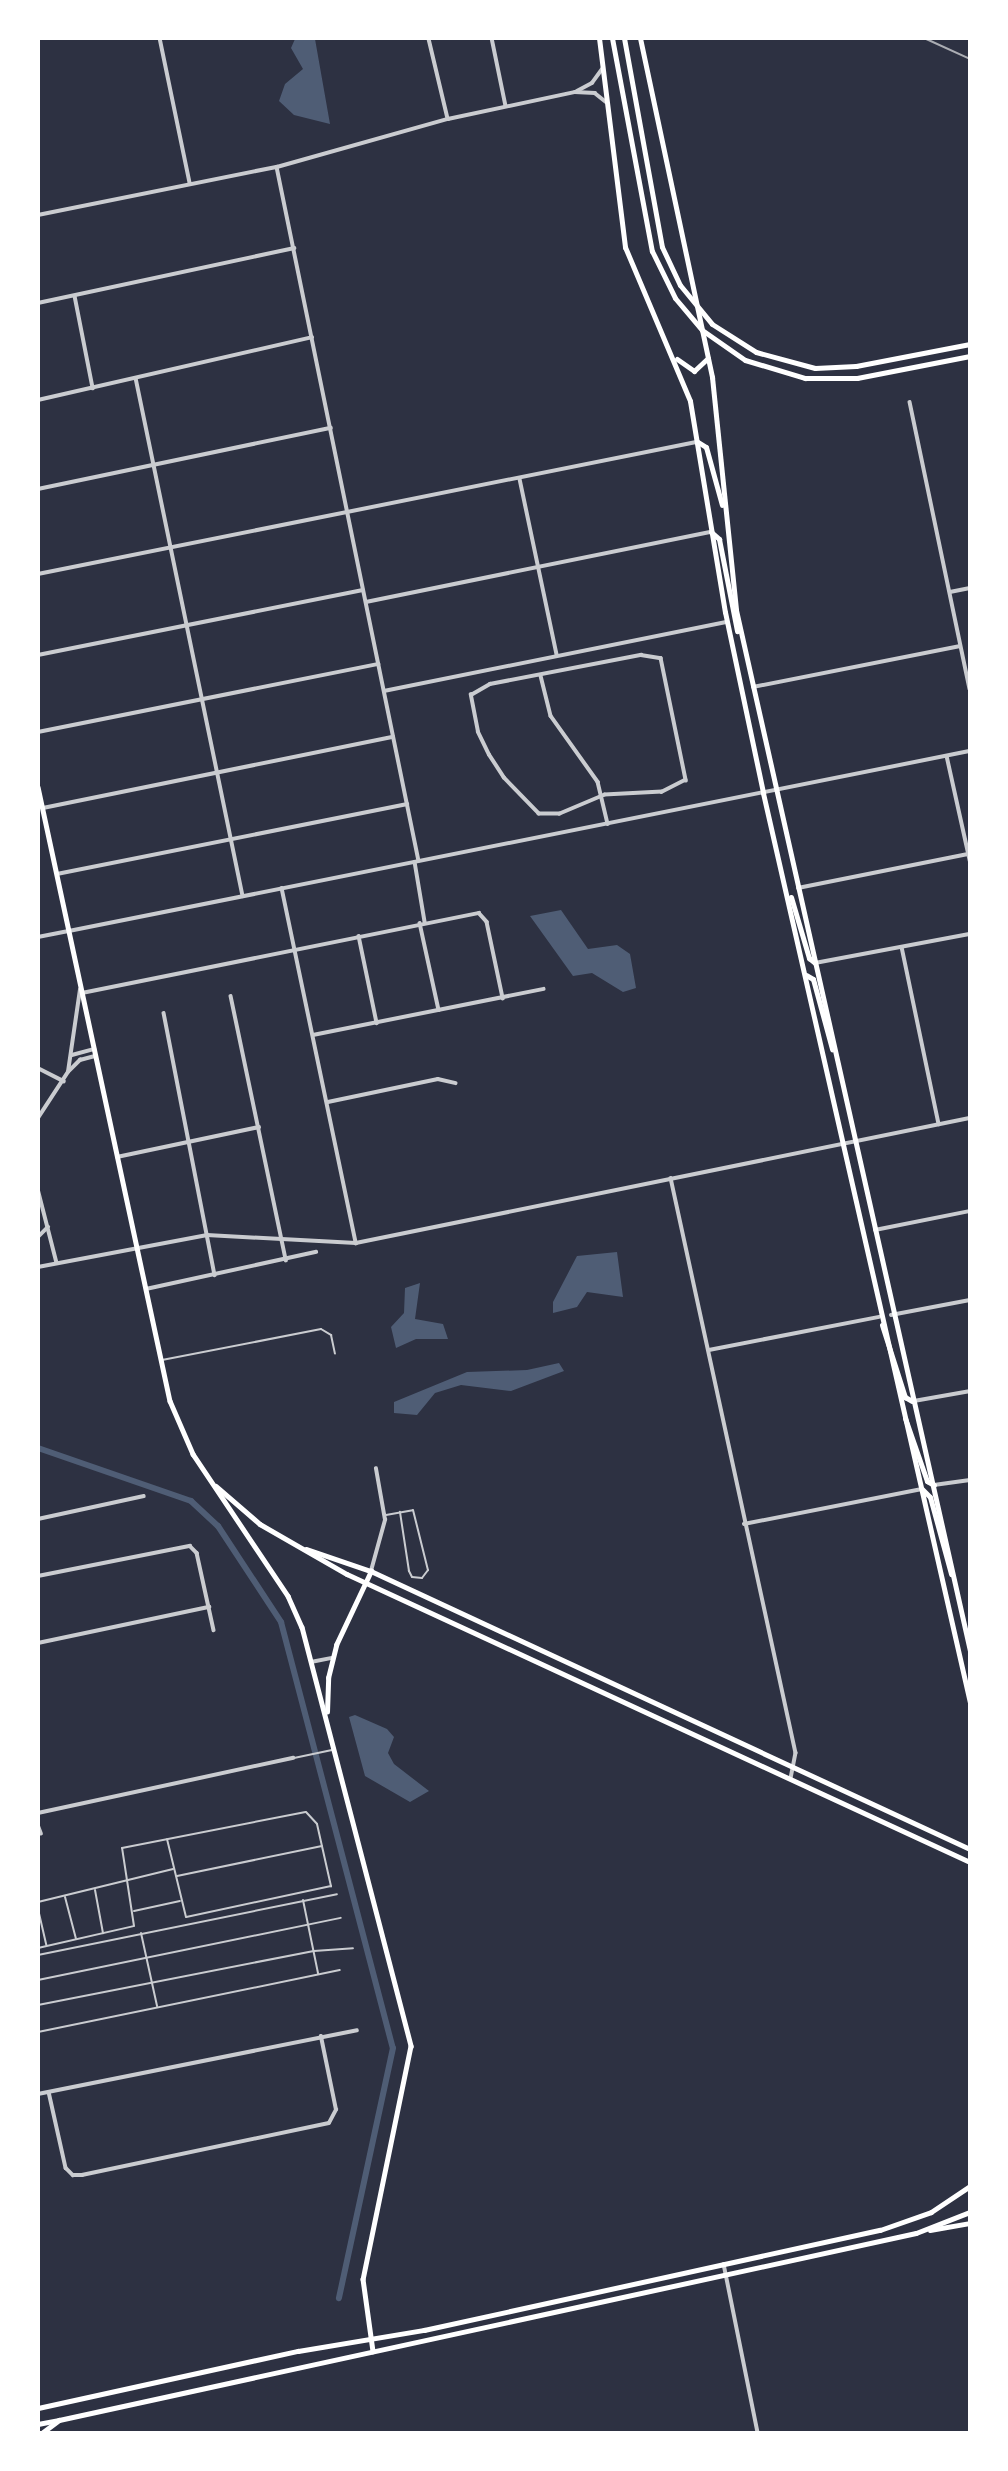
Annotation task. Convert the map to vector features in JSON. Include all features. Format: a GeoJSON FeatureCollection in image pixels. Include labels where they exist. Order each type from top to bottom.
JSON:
{"type":"FeatureCollection","features":[{"type":"Feature","properties":{"kind":"main road"},"geometry":{"type":"LineString","coordinates":[[599,38],[625,247],[674,357],[698,442],[727,622],[763,793],[806,975],[879,1318],[922,1489],[970,1703]]}},
{"type":"Feature","properties":{"kind":"main road"},"geometry":{"type":"LineString","coordinates":[[612,38],[649,241],[664,280],[694,322],[712,338],[755,364],[816,379],[868,376],[970,356]]}},
{"type":"Feature","properties":{"kind":"main road"},"geometry":{"type":"LineString","coordinates":[[624,38],[659,237],[689,299],[708,320],[756,352],[815,368],[856,366],[970,344]]}},
{"type":"Feature","properties":{"kind":"main road"},"geometry":{"type":"LineString","coordinates":[[640,38],[709,358],[719,429],[724,529],[743,645],[816,963],[891,1315],[934,1485],[970,1651]]}},
{"type":"Feature","properties":{"kind":"main road"},"geometry":{"type":"LineString","coordinates":[[674,357],[694,371],[709,358]]}},
{"type":"Feature","properties":{"kind":"main road"},"geometry":{"type":"LineString","coordinates":[[698,442],[706,447],[723,510],[711,532]]}},
{"type":"Feature","properties":{"kind":"main road"},"geometry":{"type":"LineString","coordinates":[[711,532],[719,539],[734,624],[743,645]]}},
{"type":"Feature","properties":{"kind":"main road"},"geometry":{"type":"LineString","coordinates":[[38,787],[161,1360],[178,1423],[207,1474],[288,1596],[311,1662],[411,2046],[363,2279],[373,2351]]}},
{"type":"Feature","properties":{"kind":"main road"},"geometry":{"type":"LineString","coordinates":[[787,892],[796,906],[809,959],[816,963]]}},
{"type":"Feature","properties":{"kind":"main road"},"geometry":{"type":"LineString","coordinates":[[806,975],[813,979],[825,1036],[835,1055]]}},
{"type":"Feature","properties":{"kind":"main road"},"geometry":{"type":"LineString","coordinates":[[879,1318],[888,1335],[905,1397],[912,1401]]}},
{"type":"Feature","properties":{"kind":"main road"},"geometry":{"type":"LineString","coordinates":[[902,1412],[914,1431],[927,1481],[934,1485]]}},
{"type":"Feature","properties":{"kind":"main road"},"geometry":{"type":"LineString","coordinates":[[207,1474],[246,1514],[364,1582],[970,1861]]}},
{"type":"Feature","properties":{"kind":"main road"},"geometry":{"type":"LineString","coordinates":[[922,1489],[930,1497],[945,1562],[954,1580]]}},
{"type":"Feature","properties":{"kind":"main road"},"geometry":{"type":"LineString","coordinates":[[299,1546],[371,1571],[969,1848]]}},
{"type":"Feature","properties":{"kind":"main road"},"geometry":{"type":"LineString","coordinates":[[328,1726],[327,1690],[332,1658],[371,1571]]}},
{"type":"Feature","properties":{"kind":"main road"},"geometry":{"type":"LineString","coordinates":[[38,2408],[298,2351],[371,2340],[542,2304],[901,2224],[931,2212],[970,2186]]}},
{"type":"Feature","properties":{"kind":"main road"},"geometry":{"type":"LineString","coordinates":[[929,2230],[970,2212]]}},
{"type":"Feature","properties":{"kind":"main road"},"geometry":{"type":"LineString","coordinates":[[38,2424],[970,2223]]}},
{"type":"Feature","properties":{"kind":"main road"},"geometry":{"type":"LineString","coordinates":[[43,2432],[59,2420]]}},
{"type":"Feature","properties":{"kind":"street"},"geometry":{"type":"LineString","coordinates":[[160,38],[190,183]]}},
{"type":"Feature","properties":{"kind":"street"},"geometry":{"type":"LineString","coordinates":[[422,38],[429,39],[448,119]]}},
{"type":"Feature","properties":{"kind":"street"},"geometry":{"type":"LineString","coordinates":[[492,38],[506,106]]}},
{"type":"Feature","properties":{"kind":"street"},"geometry":{"type":"LineString","coordinates":[[575,92],[592,83],[603,68]]}},
{"type":"Feature","properties":{"kind":"street"},"geometry":{"type":"LineString","coordinates":[[38,215],[277,167],[448,119],[575,92],[596,93],[606,102]]}},
{"type":"Feature","properties":{"kind":"street"},"geometry":{"type":"LineString","coordinates":[[277,167],[407,804],[417,861],[423,923],[439,1010]]}},
{"type":"Feature","properties":{"kind":"street"},"geometry":{"type":"LineString","coordinates":[[38,303],[294,248]]}},
{"type":"Feature","properties":{"kind":"street"},"geometry":{"type":"LineString","coordinates":[[75,296],[93,388]]}},
{"type":"Feature","properties":{"kind":"street"},"geometry":{"type":"LineString","coordinates":[[38,400],[312,337]]}},
{"type":"Feature","properties":{"kind":"street"},"geometry":{"type":"LineString","coordinates":[[136,378],[243,897]]}},
{"type":"Feature","properties":{"kind":"street"},"geometry":{"type":"LineString","coordinates":[[910,401],[970,689]]}},
{"type":"Feature","properties":{"kind":"street"},"geometry":{"type":"LineString","coordinates":[[38,489],[331,428]]}},
{"type":"Feature","properties":{"kind":"street"},"geometry":{"type":"LineString","coordinates":[[38,574],[698,442]]}},
{"type":"Feature","properties":{"kind":"street"},"geometry":{"type":"LineString","coordinates":[[520,479],[557,656]]}},
{"type":"Feature","properties":{"kind":"street"},"geometry":{"type":"LineString","coordinates":[[366,602],[711,532]]}},
{"type":"Feature","properties":{"kind":"street"},"geometry":{"type":"LineString","coordinates":[[950,592],[970,588]]}},
{"type":"Feature","properties":{"kind":"street"},"geometry":{"type":"LineString","coordinates":[[38,655],[363,590]]}},
{"type":"Feature","properties":{"kind":"street"},"geometry":{"type":"LineString","coordinates":[[384,691],[727,622]]}},
{"type":"Feature","properties":{"kind":"street"},"geometry":{"type":"LineString","coordinates":[[753,687],[961,646]]}},
{"type":"Feature","properties":{"kind":"street"},"geometry":{"type":"LineString","coordinates":[[641,655],[661,658],[686,780],[662,792],[601,795],[560,814],[539,814],[504,778],[478,732],[471,702],[478,688],[641,655]]}},
{"type":"Feature","properties":{"kind":"street"},"geometry":{"type":"LineString","coordinates":[[38,732],[378,664]]}},
{"type":"Feature","properties":{"kind":"street"},"geometry":{"type":"LineString","coordinates":[[540,675],[551,716],[589,766],[601,795],[608,824]]}},
{"type":"Feature","properties":{"kind":"street"},"geometry":{"type":"LineString","coordinates":[[41,805],[393,737]]}},
{"type":"Feature","properties":{"kind":"street"},"geometry":{"type":"LineString","coordinates":[[38,937],[970,751]]}},
{"type":"Feature","properties":{"kind":"street"},"geometry":{"type":"LineString","coordinates":[[798,888],[969,857],[947,755]]}},
{"type":"Feature","properties":{"kind":"street"},"geometry":{"type":"LineString","coordinates":[[57,874],[407,804]]}},
{"type":"Feature","properties":{"kind":"street"},"geometry":{"type":"LineString","coordinates":[[282,888],[356,1243]]}},
{"type":"Feature","properties":{"kind":"street"},"geometry":{"type":"LineString","coordinates":[[38,1118],[68,1073],[81,990],[423,923],[482,914],[487,922],[503,998]]}},
{"type":"Feature","properties":{"kind":"street"},"geometry":{"type":"LineString","coordinates":[[816,963],[970,934]]}},
{"type":"Feature","properties":{"kind":"street"},"geometry":{"type":"LineString","coordinates":[[359,936],[377,1023]]}},
{"type":"Feature","properties":{"kind":"street"},"geometry":{"type":"LineString","coordinates":[[902,947],[939,1124]]}},
{"type":"Feature","properties":{"kind":"street"},"geometry":{"type":"LineString","coordinates":[[313,1035],[543,989]]}},
{"type":"Feature","properties":{"kind":"street"},"geometry":{"type":"LineString","coordinates":[[231,996],[286,1259]]}},
{"type":"Feature","properties":{"kind":"street"},"geometry":{"type":"LineString","coordinates":[[164,1013],[215,1275]]}},
{"type":"Feature","properties":{"kind":"street"},"geometry":{"type":"LineString","coordinates":[[72,1055],[94,1049]]}},
{"type":"Feature","properties":{"kind":"street"},"geometry":{"type":"LineString","coordinates":[[68,1073],[80,1060],[95,1056]]}},
{"type":"Feature","properties":{"kind":"street"},"geometry":{"type":"LineString","coordinates":[[38,1068],[64,1081]]}},
{"type":"Feature","properties":{"kind":"street"},"geometry":{"type":"LineString","coordinates":[[328,1102],[438,1079],[456,1083]]}},
{"type":"Feature","properties":{"kind":"street"},"geometry":{"type":"LineString","coordinates":[[38,1267],[136,1246],[207,1235],[356,1243],[970,1118]]}},
{"type":"Feature","properties":{"kind":"street"},"geometry":{"type":"LineString","coordinates":[[117,1157],[259,1127]]}},
{"type":"Feature","properties":{"kind":"street"},"geometry":{"type":"LineString","coordinates":[[671,1178],[796,1768],[791,1779]]}},
{"type":"Feature","properties":{"kind":"street"},"geometry":{"type":"LineString","coordinates":[[38,1189],[57,1263]]}},
{"type":"Feature","properties":{"kind":"street"},"geometry":{"type":"LineString","coordinates":[[873,1230],[970,1210]]}},
{"type":"Feature","properties":{"kind":"street"},"geometry":{"type":"LineString","coordinates":[[38,1237],[48,1227]]}},
{"type":"Feature","properties":{"kind":"street"},"geometry":{"type":"LineString","coordinates":[[146,1289],[316,1252]]}},
{"type":"Feature","properties":{"kind":"street"},"geometry":{"type":"LineString","coordinates":[[891,1315],[970,1300]]}},
{"type":"Feature","properties":{"kind":"street"},"geometry":{"type":"LineString","coordinates":[[709,1350],[879,1318]]}},
{"type":"Feature","properties":{"kind":"street"},"geometry":{"type":"LineString","coordinates":[[912,1401],[970,1391]]}},
{"type":"Feature","properties":{"kind":"street"},"geometry":{"type":"LineString","coordinates":[[371,1571],[382,1543],[385,1516],[376,1469]]}},
{"type":"Feature","properties":{"kind":"street"},"geometry":{"type":"LineString","coordinates":[[934,1485],[970,1480]]}},
{"type":"Feature","properties":{"kind":"street"},"geometry":{"type":"LineString","coordinates":[[744,1524],[922,1489]]}},
{"type":"Feature","properties":{"kind":"street"},"geometry":{"type":"LineString","coordinates":[[38,1519],[144,1496]]}},
{"type":"Feature","properties":{"kind":"street"},"geometry":{"type":"LineString","coordinates":[[38,1576],[193,1548],[214,1630]]}},
{"type":"Feature","properties":{"kind":"street"},"geometry":{"type":"LineString","coordinates":[[38,1643],[209,1607]]}},
{"type":"Feature","properties":{"kind":"street"},"geometry":{"type":"LineString","coordinates":[[484,1637],[489,1627]]}},
{"type":"Feature","properties":{"kind":"street"},"geometry":{"type":"LineString","coordinates":[[311,1662],[332,1658]]}},
{"type":"Feature","properties":{"kind":"street"},"geometry":{"type":"LineString","coordinates":[[38,1813],[293,1759]]}},
{"type":"Feature","properties":{"kind":"street"},"geometry":{"type":"LineString","coordinates":[[38,1825],[41,1833]]}},
{"type":"Feature","properties":{"kind":"street"},"geometry":{"type":"LineString","coordinates":[[38,2094],[357,2030]]}},
{"type":"Feature","properties":{"kind":"street"},"geometry":{"type":"LineString","coordinates":[[49,2092],[64,2161],[73,2175],[317,2126],[329,2123],[335,2115],[321,2037]]}},
{"type":"Feature","properties":{"kind":"street"},"geometry":{"type":"LineString","coordinates":[[724,2264],[758,2432]]}},
{"type":"Feature","properties":{"kind":"street"},"geometry":{"type":"LineString","coordinates":[[636,2283],[639,2294]]}},
{"type":"Feature","properties":{"kind":"street"},"geometry":{"type":"LineString","coordinates":[[542,2304],[545,2315]]}},
{"type":"Feature","properties":{"kind":"lane"},"geometry":{"type":"LineString","coordinates":[[161,1360],[321,1329],[331,1335],[335,1354]]}},
{"type":"Feature","properties":{"kind":"lane"},"geometry":{"type":"LineString","coordinates":[[385,1516],[400,1512],[413,1510],[428,1570],[422,1578],[412,1577],[409,1571],[400,1512]]}},
{"type":"Feature","properties":{"kind":"lane"},"geometry":{"type":"LineString","coordinates":[[293,1759],[334,1750]]}},
{"type":"Feature","properties":{"kind":"lane"},"geometry":{"type":"LineString","coordinates":[[38,1948],[134,1926],[119,1850],[167,1839],[301,1812],[311,1815],[322,1846],[331,1886],[186,1916],[167,1839]]}},
{"type":"Feature","properties":{"kind":"lane"},"geometry":{"type":"LineString","coordinates":[[176,1876],[322,1846]]}},
{"type":"Feature","properties":{"kind":"lane"},"geometry":{"type":"LineString","coordinates":[[38,1902],[174,1869]]}},
{"type":"Feature","properties":{"kind":"lane"},"geometry":{"type":"LineString","coordinates":[[95,1889],[103,1934]]}},
{"type":"Feature","properties":{"kind":"lane"},"geometry":{"type":"LineString","coordinates":[[38,1955],[302,1898],[337,1894]]}},
{"type":"Feature","properties":{"kind":"lane"},"geometry":{"type":"LineString","coordinates":[[65,1896],[76,1940]]}},
{"type":"Feature","properties":{"kind":"lane"},"geometry":{"type":"LineString","coordinates":[[302,1898],[318,1974]]}},
{"type":"Feature","properties":{"kind":"lane"},"geometry":{"type":"LineString","coordinates":[[133,1911],[182,1900]]}},
{"type":"Feature","properties":{"kind":"lane"},"geometry":{"type":"LineString","coordinates":[[38,1909],[47,1946]]}},
{"type":"Feature","properties":{"kind":"lane"},"geometry":{"type":"LineString","coordinates":[[38,1980],[341,1918]]}},
{"type":"Feature","properties":{"kind":"lane"},"geometry":{"type":"LineString","coordinates":[[141,1933],[157,2007]]}},
{"type":"Feature","properties":{"kind":"lane"},"geometry":{"type":"LineString","coordinates":[[38,2006],[314,1951],[353,1948]]}},
{"type":"Feature","properties":{"kind":"lane"},"geometry":{"type":"LineString","coordinates":[[38,2032],[340,1970]]}},
{"type":"Feature","properties":{"kind":"water"},"geometry":{"type":"Polygon","coordinates":[[[295,39],[315,39],[330,124],[294,115],[279,101],[285,84],[303,69],[291,48],[295,39]]]}},
{"type":"Feature","properties":{"kind":"water"},"geometry":{"type":"Polygon","coordinates":[[[561,910],[588,949],[617,945],[630,954],[636,988],[623,992],[592,973],[573,976],[530,916],[561,910]]]}},
{"type":"Feature","properties":{"kind":"water"},"geometry":{"type":"Polygon","coordinates":[[[617,1252],[623,1297],[587,1292],[577,1307],[553,1313],[553,1302],[577,1256],[617,1252]]]}},
{"type":"Feature","properties":{"kind":"water"},"geometry":{"type":"Polygon","coordinates":[[[420,1283],[415,1319],[443,1324],[448,1339],[416,1339],[396,1348],[391,1327],[404,1313],[405,1288],[420,1283]]]}},
{"type":"Feature","properties":{"kind":"water"},"geometry":{"type":"Polygon","coordinates":[[[559,1363],[564,1371],[511,1391],[461,1385],[435,1393],[417,1415],[394,1413],[394,1402],[467,1372],[527,1370],[559,1363]]]}},
{"type":"Feature","properties":{"kind":"water"},"geometry":{"type":"Polygon","coordinates":[[[355,1715],[387,1729],[394,1737],[388,1753],[394,1764],[429,1791],[410,1802],[365,1776],[349,1717],[355,1715]]]}},
{"type":"Feature","properties":{"kind":"waterway"},"geometry":{"type":"LineString","coordinates":[[38,1448],[191,1501],[218,1526],[281,1622],[393,2048],[339,2298]]}},
{"type":"Feature","properties":{"kind":"railway"},"geometry":{"type":"LineString","coordinates":[[924,38],[970,59]]}}]}
